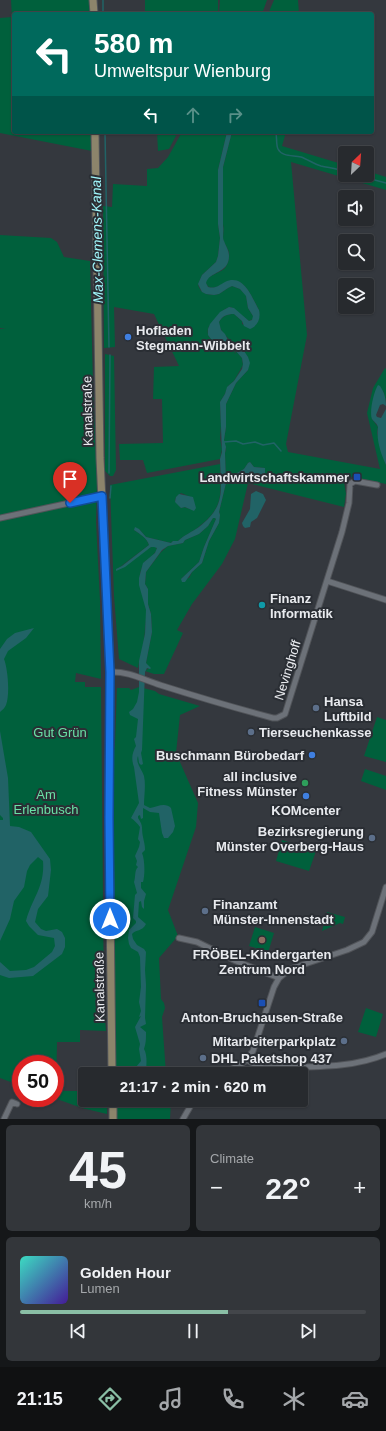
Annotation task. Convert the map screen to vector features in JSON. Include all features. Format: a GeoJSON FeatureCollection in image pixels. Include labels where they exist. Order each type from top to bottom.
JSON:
{"type":"FeatureCollection","features":[{"type":"Feature","properties":{"kind":"main road"},"geometry":{"type":"LineString","coordinates":[[93,0],[94,12]]}},
{"type":"Feature","properties":{"kind":"main road","name":"Kanalstraße"},"geometry":{"type":"LineString","coordinates":[[95,134],[100,458],[110,672],[109,825],[112,1067]]}},
{"type":"Feature","properties":{"kind":"main road"},"geometry":{"type":"LineString","coordinates":[[112,1107],[113,1119]]}},
{"type":"Feature","properties":{"kind":"street","name":"Nevinghoff"},"geometry":{"type":"LineString","coordinates":[[110,672],[121,671],[153,683],[273,718],[285,714],[348,512],[350,484],[355,481],[377,485]]}},
{"type":"Feature","properties":{"kind":"street"},"geometry":{"type":"LineString","coordinates":[[0,518],[102,496]]}},
{"type":"Feature","properties":{"kind":"street"},"geometry":{"type":"LineString","coordinates":[[327,581],[386,600]]}},
{"type":"Feature","properties":{"kind":"street"},"geometry":{"type":"LineString","coordinates":[[236,1067],[247,1060],[253,1051],[272,993],[279,978],[290,970],[361,944],[367,940],[372,932],[386,887]]}},
{"type":"Feature","properties":{"kind":"street"},"geometry":{"type":"LineString","coordinates":[[179,938],[197,942],[236,961],[279,978]]}},
{"type":"Feature","properties":{"kind":"street"},"geometry":{"type":"LineString","coordinates":[[247,1060],[264,1068],[337,1065],[361,1062],[386,1054]]}},
{"type":"Feature","properties":{"kind":"street"},"geometry":{"type":"LineString","coordinates":[[4,1119],[12,1102]]}},
{"type":"Feature","properties":{"kind":"street"},"geometry":{"type":"LineString","coordinates":[[183,1119],[190,1107]]}},
{"type":"Feature","properties":{"kind":"green space"},"geometry":{"type":"Polygon","coordinates":[[[11,0],[90,0],[90,12],[12,12],[12,17],[11,0]]]}},
{"type":"Feature","properties":{"kind":"green space"},"geometry":{"type":"Polygon","coordinates":[[[145,0],[218,0],[218,12],[145,12],[145,0]]]}},
{"type":"Feature","properties":{"kind":"green space"},"geometry":{"type":"Polygon","coordinates":[[[220,0],[267,0],[263,12],[219,12],[220,0]]]}},
{"type":"Feature","properties":{"kind":"green space"},"geometry":{"type":"Polygon","coordinates":[[[274,0],[298,0],[299,12],[269,12],[274,0]]]}},
{"type":"Feature","properties":{"kind":"green space"},"geometry":{"type":"Polygon","coordinates":[[[12,17],[12,134],[92,134],[92,151],[0,133],[0,18],[12,17]]]}},
{"type":"Feature","properties":{"kind":"green space"},"geometry":{"type":"Polygon","coordinates":[[[157,134],[177,134],[169,149],[158,151],[157,134]]]}},
{"type":"Feature","properties":{"kind":"green space"},"geometry":{"type":"Polygon","coordinates":[[[181,134],[227,134],[218,170],[218,224],[220,238],[218,256],[216,262],[202,275],[198,285],[201,291],[206,294],[214,295],[219,294],[232,286],[240,289],[246,295],[248,308],[253,316],[253,319],[249,321],[231,307],[221,312],[208,329],[209,337],[234,349],[235,354],[236,351],[242,358],[243,365],[234,381],[228,386],[220,402],[220,438],[222,449],[220,459],[147,473],[143,460],[120,460],[119,444],[163,443],[162,399],[153,399],[154,367],[179,366],[154,314],[114,307],[115,347],[104,348],[103,206],[112,207],[113,184],[147,186],[147,169],[158,168],[168,157],[181,134]]]}},
{"type":"Feature","properties":{"kind":"green space"},"geometry":{"type":"Polygon","coordinates":[[[231,134],[285,134],[282,146],[338,163],[338,176],[291,162],[307,335],[286,444],[288,452],[380,469],[367,413],[373,388],[385,368],[386,401],[383,391],[372,419],[378,427],[377,433],[386,465],[386,484],[343,476],[346,494],[344,507],[248,483],[235,539],[222,564],[192,604],[177,630],[183,633],[164,674],[154,674],[145,671],[149,668],[146,663],[152,632],[151,614],[148,604],[148,589],[145,584],[146,572],[161,552],[168,546],[183,543],[185,540],[199,534],[208,526],[213,518],[215,518],[216,519],[199,562],[181,579],[189,578],[192,572],[202,563],[209,541],[219,523],[219,512],[226,483],[226,449],[224,440],[226,427],[226,404],[236,383],[248,370],[248,357],[222,332],[219,322],[225,316],[234,314],[242,321],[242,324],[252,328],[257,323],[259,316],[259,310],[249,291],[240,283],[229,281],[218,287],[212,288],[208,287],[207,285],[206,282],[209,277],[223,270],[228,263],[229,253],[223,239],[223,167],[231,134]],[[250,462],[244,469],[237,473],[262,478],[265,474],[265,468],[254,467],[250,462]]]}},
{"type":"Feature","properties":{"kind":"green space"},"geometry":{"type":"Polygon","coordinates":[[[374,173],[386,177],[386,190],[359,182],[374,182],[374,173]]]}},
{"type":"Feature","properties":{"kind":"green space"},"geometry":{"type":"Polygon","coordinates":[[[0,235],[51,238],[57,242],[64,257],[90,261],[101,679],[76,673],[75,682],[85,682],[85,687],[101,687],[104,1007],[106,1031],[80,1030],[80,1042],[57,1042],[57,1055],[12,1055],[12,1083],[0,1078],[0,329],[6,329],[0,328],[0,235]]]}},
{"type":"Feature","properties":{"kind":"green space"},"geometry":{"type":"Polygon","coordinates":[[[105,354],[114,356],[116,470],[113,476],[110,476],[105,471],[105,354]]]}},
{"type":"Feature","properties":{"kind":"green space"},"geometry":{"type":"Polygon","coordinates":[[[220,464],[221,485],[219,501],[212,515],[196,529],[178,541],[173,541],[171,543],[146,537],[139,529],[134,530],[145,538],[149,545],[116,570],[151,547],[156,547],[157,550],[149,560],[145,561],[140,574],[140,585],[145,602],[146,616],[144,638],[138,668],[119,659],[114,596],[110,485],[220,464]],[[181,493],[176,497],[175,501],[181,508],[184,507],[190,509],[194,507],[193,498],[181,493]]]}},
{"type":"Feature","properties":{"kind":"green space"},"geometry":{"type":"Polygon","coordinates":[[[139,687],[200,706],[180,715],[176,753],[198,803],[196,827],[168,910],[178,936],[159,958],[161,999],[165,1008],[162,1017],[166,1067],[115,1067],[111,834],[112,770],[115,744],[117,688],[129,688],[131,690],[139,687]]]}},
{"type":"Feature","properties":{"kind":"green space"},"geometry":{"type":"Polygon","coordinates":[[[377,717],[386,720],[386,762],[364,756],[377,717]]]}},
{"type":"Feature","properties":{"kind":"green space"},"geometry":{"type":"Polygon","coordinates":[[[365,769],[386,776],[386,790],[361,781],[365,769]]]}},
{"type":"Feature","properties":{"kind":"green space"},"geometry":{"type":"Polygon","coordinates":[[[282,840],[316,851],[309,871],[276,861],[282,840]]]}},
{"type":"Feature","properties":{"kind":"green space"},"geometry":{"type":"Polygon","coordinates":[[[327,912],[345,917],[343,924],[340,923],[322,931],[327,912]]]}},
{"type":"Feature","properties":{"kind":"green space","name":"FRÖBEL-Kindergarten Zentrum Nord"},"geometry":{"type":"Polygon","coordinates":[[[255,927],[274,933],[267,956],[255,952],[256,948],[249,946],[255,927]]]}},
{"type":"Feature","properties":{"kind":"green space"},"geometry":{"type":"Polygon","coordinates":[[[366,1008],[383,1014],[376,1037],[358,1032],[366,1008]]]}},
{"type":"Feature","properties":{"kind":"green space"},"geometry":{"type":"Polygon","coordinates":[[[64,1091],[78,1091],[78,1107],[64,1102],[64,1091]]]}},
{"type":"Feature","properties":{"kind":"green space"},"geometry":{"type":"Polygon","coordinates":[[[79,1107],[107,1107],[107,1114],[79,1107]]]}},
{"type":"Feature","properties":{"kind":"green space"},"geometry":{"type":"Polygon","coordinates":[[[115,1107],[171,1107],[170,1119],[116,1119],[115,1107]]]}},
{"type":"Feature","properties":{"kind":"water"},"geometry":{"type":"Polygon","coordinates":[[[227,134],[231,134],[223,167],[223,239],[228,250],[228,262],[223,269],[211,276],[206,283],[208,287],[215,287],[232,280],[242,284],[250,293],[259,310],[260,316],[257,324],[250,329],[244,326],[242,321],[234,314],[225,316],[219,322],[221,330],[228,340],[244,351],[250,363],[248,370],[236,383],[226,404],[226,427],[224,440],[226,447],[226,483],[219,512],[219,523],[209,541],[202,563],[192,572],[185,582],[182,582],[181,579],[199,562],[216,519],[215,518],[213,518],[208,526],[199,534],[185,540],[183,543],[168,546],[162,550],[146,572],[145,584],[148,589],[148,604],[151,614],[152,632],[146,663],[151,668],[147,668],[145,672],[141,753],[143,764],[141,765],[139,763],[138,756],[137,761],[145,779],[144,805],[150,808],[164,805],[169,806],[171,808],[175,826],[173,832],[168,838],[164,838],[159,813],[150,812],[143,808],[143,818],[141,819],[140,815],[138,816],[142,825],[145,848],[142,853],[144,860],[144,872],[141,888],[146,894],[144,909],[141,901],[139,902],[138,917],[146,924],[143,928],[132,934],[137,945],[146,952],[146,1024],[140,1027],[146,1032],[144,1049],[146,1055],[146,1067],[136,1067],[141,1061],[139,1049],[140,1044],[135,1027],[141,1016],[139,1017],[141,1011],[139,1002],[141,987],[140,957],[138,952],[131,948],[128,938],[129,930],[136,923],[133,918],[135,895],[137,893],[134,882],[138,867],[136,865],[137,861],[135,856],[140,842],[138,839],[140,827],[131,818],[139,803],[132,759],[136,746],[134,739],[136,737],[138,719],[130,715],[129,712],[133,709],[137,702],[139,692],[139,661],[145,634],[146,610],[139,585],[139,578],[143,563],[155,553],[157,548],[151,547],[125,567],[116,571],[116,569],[149,545],[145,538],[134,530],[135,527],[139,529],[146,537],[171,543],[173,541],[178,541],[199,527],[208,519],[218,505],[221,489],[220,459],[222,452],[220,402],[227,387],[234,381],[242,369],[243,364],[242,358],[234,349],[226,344],[220,344],[211,339],[208,335],[208,329],[210,324],[220,312],[229,307],[234,308],[249,321],[252,320],[253,316],[248,308],[246,296],[240,289],[232,286],[219,294],[214,295],[202,292],[198,284],[202,275],[216,262],[218,256],[220,238],[218,224],[218,170],[227,134]]]}},
{"type":"Feature","properties":{"kind":"water"},"geometry":{"type":"Polygon","coordinates":[[[378,385],[384,393],[386,403],[386,406],[383,404],[380,405],[376,415],[377,417],[381,418],[386,409],[386,465],[378,442],[378,427],[371,416],[372,402],[378,385]]]}},
{"type":"Feature","properties":{"kind":"water"},"geometry":{"type":"Polygon","coordinates":[[[250,462],[254,467],[265,468],[265,477],[262,478],[244,474],[238,475],[237,473],[244,469],[250,462]]]}},
{"type":"Feature","properties":{"kind":"water"},"geometry":{"type":"Polygon","coordinates":[[[256,491],[263,494],[266,500],[257,518],[251,522],[250,527],[245,528],[242,523],[250,509],[251,494],[256,491]]]}},
{"type":"Feature","properties":{"kind":"water"},"geometry":{"type":"Polygon","coordinates":[[[179,494],[193,497],[196,508],[194,511],[185,507],[181,508],[175,502],[176,497],[179,494]]]}},
{"type":"Feature","properties":{"kind":"water"},"geometry":{"type":"Polygon","coordinates":[[[34,628],[26,638],[8,651],[4,659],[7,675],[8,695],[6,706],[0,712],[0,649],[7,639],[15,633],[34,628]]]}},
{"type":"Feature","properties":{"kind":"water"},"geometry":{"type":"Polygon","coordinates":[[[0,731],[8,778],[10,826],[19,827],[31,832],[50,859],[51,870],[48,896],[38,909],[35,922],[41,929],[46,931],[57,929],[62,932],[65,938],[65,947],[62,954],[33,976],[9,978],[0,975],[0,962],[10,971],[26,970],[34,967],[52,952],[55,946],[54,938],[38,935],[26,921],[42,878],[43,861],[38,857],[30,865],[27,871],[24,887],[14,901],[10,919],[0,941],[0,820],[3,820],[3,818],[0,815],[0,731]]]}},
{"type":"Feature","properties":{"kind":"waterway","name":"Max-Clemens-Kanal"},"geometry":{"type":"LineString","coordinates":[[103,0],[103,12]]}},
{"type":"Feature","properties":{"kind":"waterway","name":"Max-Clemens-Kanal"},"geometry":{"type":"LineString","coordinates":[[105,134],[109,347]]}},
{"type":"Feature","properties":{"kind":"waterway"},"geometry":{"type":"LineString","coordinates":[[276,134],[277,146],[280,152],[301,157],[324,167],[338,170]]}},
{"type":"Feature","properties":{"kind":"waterway"},"geometry":{"type":"LineString","coordinates":[[374,180],[386,183]]}},
{"type":"Feature","properties":{"kind":"waterway","name":"Max-Clemens-Kanal"},"geometry":{"type":"LineString","coordinates":[[109,473],[110,355]]}},
{"type":"Feature","properties":{"kind":"waterway"},"geometry":{"type":"LineString","coordinates":[[224,442],[236,441],[243,444],[255,442],[263,445],[274,443],[281,451]]}},
{"type":"Feature","properties":{"kind":"waterway","name":"Max-Clemens-Kanal"},"geometry":{"type":"LineString","coordinates":[[110,498],[111,486]]}},
{"type":"Feature","properties":{"kind":"place","name":"Hofladen Stegmann-Wibbelt"},"geometry":{"type":"Point","coordinates":[128,337]}},
{"type":"Feature","properties":{"kind":"place","name":"Landwirtschaftskammer"},"geometry":{"type":"Point","coordinates":[357,477]}},
{"type":"Feature","properties":{"kind":"place","name":"Finanz Informatik"},"geometry":{"type":"Point","coordinates":[262,605]}},
{"type":"Feature","properties":{"kind":"place","name":"Hansa Luftbild"},"geometry":{"type":"Point","coordinates":[316,708]}},
{"type":"Feature","properties":{"kind":"place","name":"Tierseuchenkasse"},"geometry":{"type":"Point","coordinates":[251,732]}},
{"type":"Feature","properties":{"kind":"place","name":"Buschmann Bürobedarf"},"geometry":{"type":"Point","coordinates":[312,755]}},
{"type":"Feature","properties":{"kind":"place","name":"all inclusive Fitness Münster"},"geometry":{"type":"Point","coordinates":[305,783]}},
{"type":"Feature","properties":{"kind":"place","name":"KOMcenter"},"geometry":{"type":"Point","coordinates":[306,796]}},
{"type":"Feature","properties":{"kind":"place","name":"Bezirksregierung Münster Overberg-Haus"},"geometry":{"type":"Point","coordinates":[372,838]}},
{"type":"Feature","properties":{"kind":"place","name":"Finanzamt Münster-Innenstadt"},"geometry":{"type":"Point","coordinates":[205,911]}},
{"type":"Feature","properties":{"kind":"place","name":"FRÖBEL-Kindergarten Zentrum Nord"},"geometry":{"type":"Point","coordinates":[262,940]}},
{"type":"Feature","properties":{"kind":"place","name":"Anton-Bruchausen-Straße"},"geometry":{"type":"Point","coordinates":[262,1003]}},
{"type":"Feature","properties":{"kind":"place","name":"Mitarbeiterparkplatz"},"geometry":{"type":"Point","coordinates":[344,1041]}},
{"type":"Feature","properties":{"kind":"place","name":"DHL Paketshop 437"},"geometry":{"type":"Point","coordinates":[203,1058]}},
{"type":"Feature","properties":{"kind":"route"},"geometry":{"type":"LineString","coordinates":[[70,503],[102,496],[110,672],[110,919]]}},
{"type":"Feature","properties":{"kind":"park label","name":"Gut Grün"},"geometry":{"type":"Point","coordinates":[60,732]}},
{"type":"Feature","properties":{"kind":"park label","name":"Am Erlenbusch"},"geometry":{"type":"Point","coordinates":[46,802]}}]}
